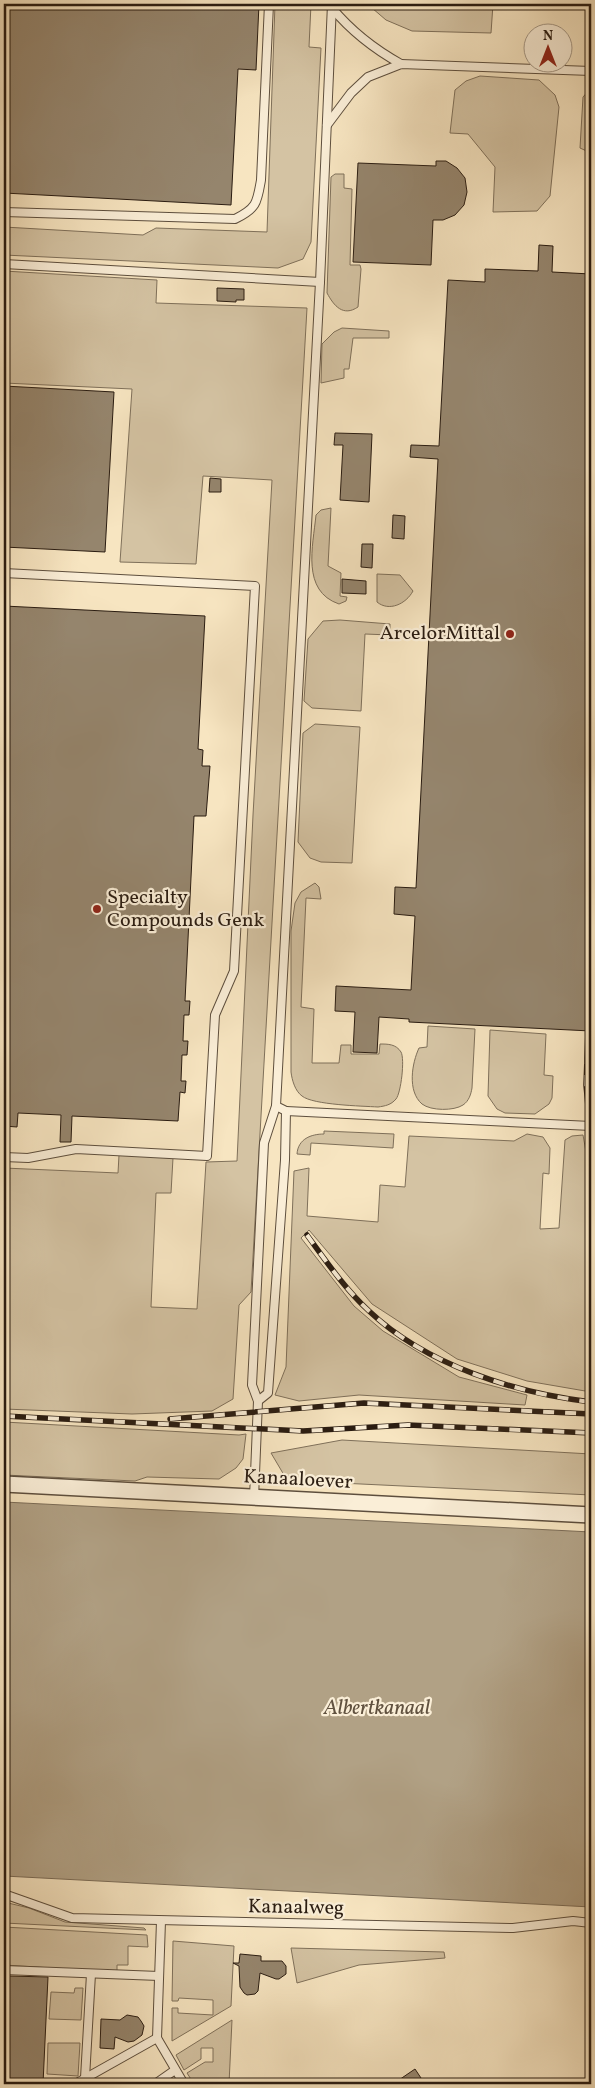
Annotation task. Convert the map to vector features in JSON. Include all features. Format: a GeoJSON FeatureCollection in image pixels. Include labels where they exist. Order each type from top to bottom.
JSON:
{"type":"FeatureCollection","features":[{"type":"Feature","properties":{"kind":"street","name":"Kanaaloever"},"geometry":{"type":"LineString","coordinates":[[4,1484],[591,1515]]}},
{"type":"Feature","properties":{"kind":"lane"},"geometry":{"type":"LineString","coordinates":[[4,212],[236,219],[250,211],[258,198],[261,180],[269,4]]}},
{"type":"Feature","properties":{"kind":"lane"},"geometry":{"type":"LineString","coordinates":[[332,6],[348,27],[376,50],[401,64]]}},
{"type":"Feature","properties":{"kind":"lane"},"geometry":{"type":"LineString","coordinates":[[254,1498],[258,1401],[252,1385],[264,1143],[276,1106],[320,282],[332,6]]}},
{"type":"Feature","properties":{"kind":"lane"},"geometry":{"type":"LineString","coordinates":[[327,125],[351,93],[368,77],[401,64],[591,71]]}},
{"type":"Feature","properties":{"kind":"lane"},"geometry":{"type":"LineString","coordinates":[[4,264],[320,282]]}},
{"type":"Feature","properties":{"kind":"lane"},"geometry":{"type":"LineString","coordinates":[[4,573],[255,586],[234,971],[215,1015],[207,1156],[76,1149],[28,1158],[4,1158]]}},
{"type":"Feature","properties":{"kind":"lane"},"geometry":{"type":"LineString","coordinates":[[276,1106],[286,1111],[591,1126]]}},
{"type":"Feature","properties":{"kind":"lane"},"geometry":{"type":"LineString","coordinates":[[258,1401],[268,1393],[285,1160],[286,1111]]}},
{"type":"Feature","properties":{"kind":"lane","name":"Kanaalweg"},"geometry":{"type":"LineString","coordinates":[[4,1894],[72,1918],[513,1928],[591,1922]]}},
{"type":"Feature","properties":{"kind":"lane"},"geometry":{"type":"LineString","coordinates":[[161,1921],[157,2038],[184,2084]]}},
{"type":"Feature","properties":{"kind":"lane"},"geometry":{"type":"LineString","coordinates":[[4,1970],[159,1976]]}},
{"type":"Feature","properties":{"kind":"lane"},"geometry":{"type":"LineString","coordinates":[[85,2078],[91,1974]]}},
{"type":"Feature","properties":{"kind":"lane"},"geometry":{"type":"LineString","coordinates":[[75,2084],[157,2038]]}},
{"type":"Feature","properties":{"kind":"lane"},"geometry":{"type":"LineString","coordinates":[[154,2084],[175,2070]]}},
{"type":"Feature","properties":{"kind":"shaded area"},"geometry":{"type":"Polygon","coordinates":[[[275,4],[311,4],[309,47],[321,48],[311,242],[303,259],[278,268],[4,255],[4,227],[143,235],[156,228],[267,232],[275,4]]]}},
{"type":"Feature","properties":{"kind":"shaded area"},"geometry":{"type":"Polygon","coordinates":[[[371,4],[493,4],[491,33],[412,31],[386,20],[372,8],[371,4]]]}},
{"type":"Feature","properties":{"kind":"shaded area"},"geometry":{"type":"Polygon","coordinates":[[[480,76],[539,80],[555,95],[559,107],[550,196],[537,211],[493,212],[495,167],[468,134],[450,133],[455,90],[466,81],[480,76]]]}},
{"type":"Feature","properties":{"kind":"shaded area"},"geometry":{"type":"Polygon","coordinates":[[[591,88],[591,153],[580,148],[583,97],[591,88]]]}},
{"type":"Feature","properties":{"kind":"shaded area"},"geometry":{"type":"Polygon","coordinates":[[[335,174],[344,174],[344,188],[352,189],[350,265],[360,265],[361,269],[358,307],[348,311],[339,309],[327,293],[331,177],[335,174]]]}},
{"type":"Feature","properties":{"kind":"shaded area"},"geometry":{"type":"Polygon","coordinates":[[[4,271],[157,280],[156,303],[307,308],[251,1292],[239,1305],[233,1399],[212,1411],[132,1414],[4,1409],[4,1168],[118,1173],[119,1155],[173,1158],[171,1193],[156,1193],[151,1307],[197,1309],[206,1162],[237,1161],[253,815],[272,480],[203,476],[196,564],[120,562],[132,389],[4,383],[4,271]]]}},
{"type":"Feature","properties":{"kind":"shaded area"},"geometry":{"type":"Polygon","coordinates":[[[342,328],[389,331],[389,338],[353,338],[349,369],[344,369],[344,378],[321,383],[322,344],[334,332],[342,328]]]}},
{"type":"Feature","properties":{"kind":"shaded area"},"geometry":{"type":"Polygon","coordinates":[[[331,508],[328,566],[341,573],[340,596],[347,597],[346,601],[339,604],[327,598],[319,589],[314,578],[312,566],[316,515],[321,510],[331,508]]]}},
{"type":"Feature","properties":{"kind":"shaded area"},"geometry":{"type":"Polygon","coordinates":[[[377,574],[400,575],[413,591],[402,603],[392,606],[382,605],[377,602],[377,574]]]}},
{"type":"Feature","properties":{"kind":"shaded area"},"geometry":{"type":"Polygon","coordinates":[[[340,620],[390,624],[390,635],[365,634],[361,711],[312,708],[304,701],[308,639],[323,621],[340,620]]]}},
{"type":"Feature","properties":{"kind":"shaded area"},"geometry":{"type":"Polygon","coordinates":[[[315,724],[360,727],[352,863],[321,862],[310,858],[298,842],[303,733],[315,724]]]}},
{"type":"Feature","properties":{"kind":"shaded area"},"geometry":{"type":"Polygon","coordinates":[[[315,883],[319,887],[321,899],[306,898],[301,1007],[314,1009],[312,1063],[339,1063],[341,1045],[351,1045],[351,1054],[379,1054],[380,1044],[394,1046],[401,1052],[403,1061],[402,1076],[398,1096],[388,1105],[378,1107],[316,1101],[302,1096],[297,1091],[293,1082],[291,1072],[291,931],[295,903],[301,892],[315,883]]]}},
{"type":"Feature","properties":{"kind":"shaded area"},"geometry":{"type":"Polygon","coordinates":[[[428,1026],[475,1029],[472,1090],[467,1102],[459,1107],[431,1108],[422,1104],[414,1092],[412,1077],[414,1061],[419,1048],[427,1047],[428,1026]]]}},
{"type":"Feature","properties":{"kind":"shaded area"},"geometry":{"type":"Polygon","coordinates":[[[490,1030],[546,1034],[544,1075],[553,1076],[552,1098],[549,1104],[535,1114],[505,1113],[497,1109],[488,1096],[490,1030]]]}},
{"type":"Feature","properties":{"kind":"shaded area"},"geometry":{"type":"Polygon","coordinates":[[[324,1131],[394,1134],[393,1148],[311,1143],[310,1155],[297,1154],[300,1145],[306,1138],[324,1134],[324,1131]]]}},
{"type":"Feature","properties":{"kind":"shaded area"},"geometry":{"type":"Polygon","coordinates":[[[527,1134],[543,1137],[550,1148],[549,1174],[543,1173],[540,1229],[559,1228],[565,1140],[572,1136],[583,1135],[591,1180],[591,1392],[527,1381],[457,1359],[372,1304],[309,1230],[301,1238],[354,1306],[383,1331],[459,1377],[527,1395],[525,1405],[359,1395],[299,1401],[275,1395],[286,1367],[294,1171],[309,1168],[307,1216],[378,1222],[380,1185],[405,1187],[409,1136],[514,1141],[527,1134]]]}},
{"type":"Feature","properties":{"kind":"shaded area"},"geometry":{"type":"Polygon","coordinates":[[[4,1422],[246,1434],[243,1459],[236,1468],[219,1479],[147,1477],[135,1481],[4,1475],[4,1422]]]}},
{"type":"Feature","properties":{"kind":"shaded area"},"geometry":{"type":"Polygon","coordinates":[[[342,1440],[591,1454],[591,1495],[340,1483],[284,1475],[271,1453],[342,1440]]]}},
{"type":"Feature","properties":{"kind":"shaded area"},"geometry":{"type":"Polygon","coordinates":[[[4,1902],[29,1908],[65,1922],[144,1928],[146,1930],[4,1923],[4,1902]]]}},
{"type":"Feature","properties":{"kind":"shaded area"},"geometry":{"type":"Polygon","coordinates":[[[4,1927],[147,1935],[148,1947],[128,1946],[128,1965],[117,1965],[117,1972],[4,1965],[4,1927]]]}},
{"type":"Feature","properties":{"kind":"shaded area"},"geometry":{"type":"Polygon","coordinates":[[[173,1941],[234,1946],[231,2006],[172,2041],[172,2008],[178,2008],[178,2013],[213,2015],[213,2000],[179,1998],[178,2001],[172,2001],[173,1941]]]}},
{"type":"Feature","properties":{"kind":"shaded area"},"geometry":{"type":"Polygon","coordinates":[[[291,1948],[444,1952],[445,1958],[359,1965],[297,1983],[291,1948]]]}},
{"type":"Feature","properties":{"kind":"shaded area"},"geometry":{"type":"Polygon","coordinates":[[[75,1988],[83,1988],[81,2020],[49,2019],[51,1992],[74,1993],[75,1988]]]}},
{"type":"Feature","properties":{"kind":"shaded area"},"geometry":{"type":"Polygon","coordinates":[[[232,2020],[229,2084],[194,2084],[187,2073],[205,2062],[213,2062],[213,2048],[201,2048],[201,2059],[184,2070],[176,2055],[232,2020]]]}},
{"type":"Feature","properties":{"kind":"shaded area"},"geometry":{"type":"Polygon","coordinates":[[[48,2043],[80,2043],[78,2076],[47,2074],[48,2043]]]}},
{"type":"Feature","properties":{"kind":"water","name":"Albertkanaal"},"geometry":{"type":"Polygon","coordinates":[[[4,1502],[591,1532],[591,1907],[4,1876],[4,1502]]]}},
{"type":"Feature","properties":{"kind":"building"},"geometry":{"type":"Polygon","coordinates":[[[4,4],[259,4],[256,70],[238,69],[231,205],[4,193],[4,4]]]}},
{"type":"Feature","properties":{"kind":"building"},"geometry":{"type":"Polygon","coordinates":[[[436,161],[446,161],[457,168],[465,178],[467,192],[464,205],[455,215],[443,220],[433,220],[431,265],[353,262],[358,163],[436,166],[436,161]]]}},
{"type":"Feature","properties":{"kind":"building","name":"ArcelorMittal"},"geometry":{"type":"Polygon","coordinates":[[[539,245],[553,246],[552,272],[591,274],[591,1031],[409,1022],[409,1019],[379,1017],[377,1053],[353,1052],[355,1012],[335,1011],[336,986],[411,990],[415,916],[394,914],[395,887],[416,888],[438,459],[410,457],[411,445],[439,446],[448,280],[485,282],[485,269],[538,271],[539,245]]]}},
{"type":"Feature","properties":{"kind":"building"},"geometry":{"type":"Polygon","coordinates":[[[217,288],[244,289],[244,300],[236,300],[236,302],[217,301],[217,288]]]}},
{"type":"Feature","properties":{"kind":"building"},"geometry":{"type":"Polygon","coordinates":[[[4,386],[114,392],[105,552],[4,547],[4,386]]]}},
{"type":"Feature","properties":{"kind":"building"},"geometry":{"type":"Polygon","coordinates":[[[335,433],[372,434],[369,502],[340,500],[343,445],[334,445],[335,433]]]}},
{"type":"Feature","properties":{"kind":"building"},"geometry":{"type":"Polygon","coordinates":[[[210,478],[221,479],[221,492],[209,492],[210,478]]]}},
{"type":"Feature","properties":{"kind":"building"},"geometry":{"type":"Polygon","coordinates":[[[393,515],[405,516],[404,539],[392,538],[393,515]]]}},
{"type":"Feature","properties":{"kind":"building"},"geometry":{"type":"Polygon","coordinates":[[[362,544],[373,544],[372,568],[361,567],[362,544]]]}},
{"type":"Feature","properties":{"kind":"building"},"geometry":{"type":"Polygon","coordinates":[[[342,579],[366,581],[366,594],[342,593],[342,579]]]}},
{"type":"Feature","properties":{"kind":"building","name":"Specialty Compounds Genk"},"geometry":{"type":"Polygon","coordinates":[[[4,606],[205,616],[198,749],[203,750],[202,766],[210,766],[206,816],[194,816],[185,1001],[190,1001],[189,1015],[184,1015],[183,1041],[188,1041],[187,1055],[182,1055],[181,1081],[186,1081],[185,1093],[180,1092],[178,1121],[72,1116],[71,1142],[60,1142],[61,1115],[18,1113],[17,1127],[4,1126],[4,606]]]}},
{"type":"Feature","properties":{"kind":"building"},"geometry":{"type":"Polygon","coordinates":[[[240,1954],[261,1956],[261,1961],[282,1961],[286,1966],[286,1974],[276,1979],[260,1973],[258,1991],[255,1994],[247,1995],[240,1987],[239,1966],[233,1963],[239,1963],[240,1954]]]}},
{"type":"Feature","properties":{"kind":"building"},"geometry":{"type":"Polygon","coordinates":[[[9,1976],[48,1977],[43,2084],[4,2084],[4,1980],[9,1976]]]}},
{"type":"Feature","properties":{"kind":"building"},"geometry":{"type":"Polygon","coordinates":[[[127,2015],[138,2017],[144,2026],[142,2035],[134,2041],[128,2042],[115,2037],[114,2049],[100,2048],[101,2019],[120,2020],[127,2015]]]}},
{"type":"Feature","properties":{"kind":"building"},"geometry":{"type":"Polygon","coordinates":[[[415,2069],[425,2084],[393,2084],[415,2069]]]}},
{"type":"Feature","properties":{"kind":"railway"},"geometry":{"type":"LineString","coordinates":[[588,1031],[586,1085],[591,1139]]}},
{"type":"Feature","properties":{"kind":"railway"},"geometry":{"type":"LineString","coordinates":[[307,1235],[352,1294],[392,1330],[417,1347],[444,1361],[502,1383],[532,1392],[591,1402]]}},
{"type":"Feature","properties":{"kind":"railway"},"geometry":{"type":"LineString","coordinates":[[170,1419],[364,1403],[591,1414]]}},
{"type":"Feature","properties":{"kind":"railway"},"geometry":{"type":"LineString","coordinates":[[4,1416],[303,1431],[408,1425],[591,1433]]}},
{"type":"Feature","properties":{"kind":"place","name":"ArcelorMittal"},"geometry":{"type":"Point","coordinates":[510,634]}},
{"type":"Feature","properties":{"kind":"place","name":"Specialty Compounds Genk"},"geometry":{"type":"Point","coordinates":[97,909]}}]}
